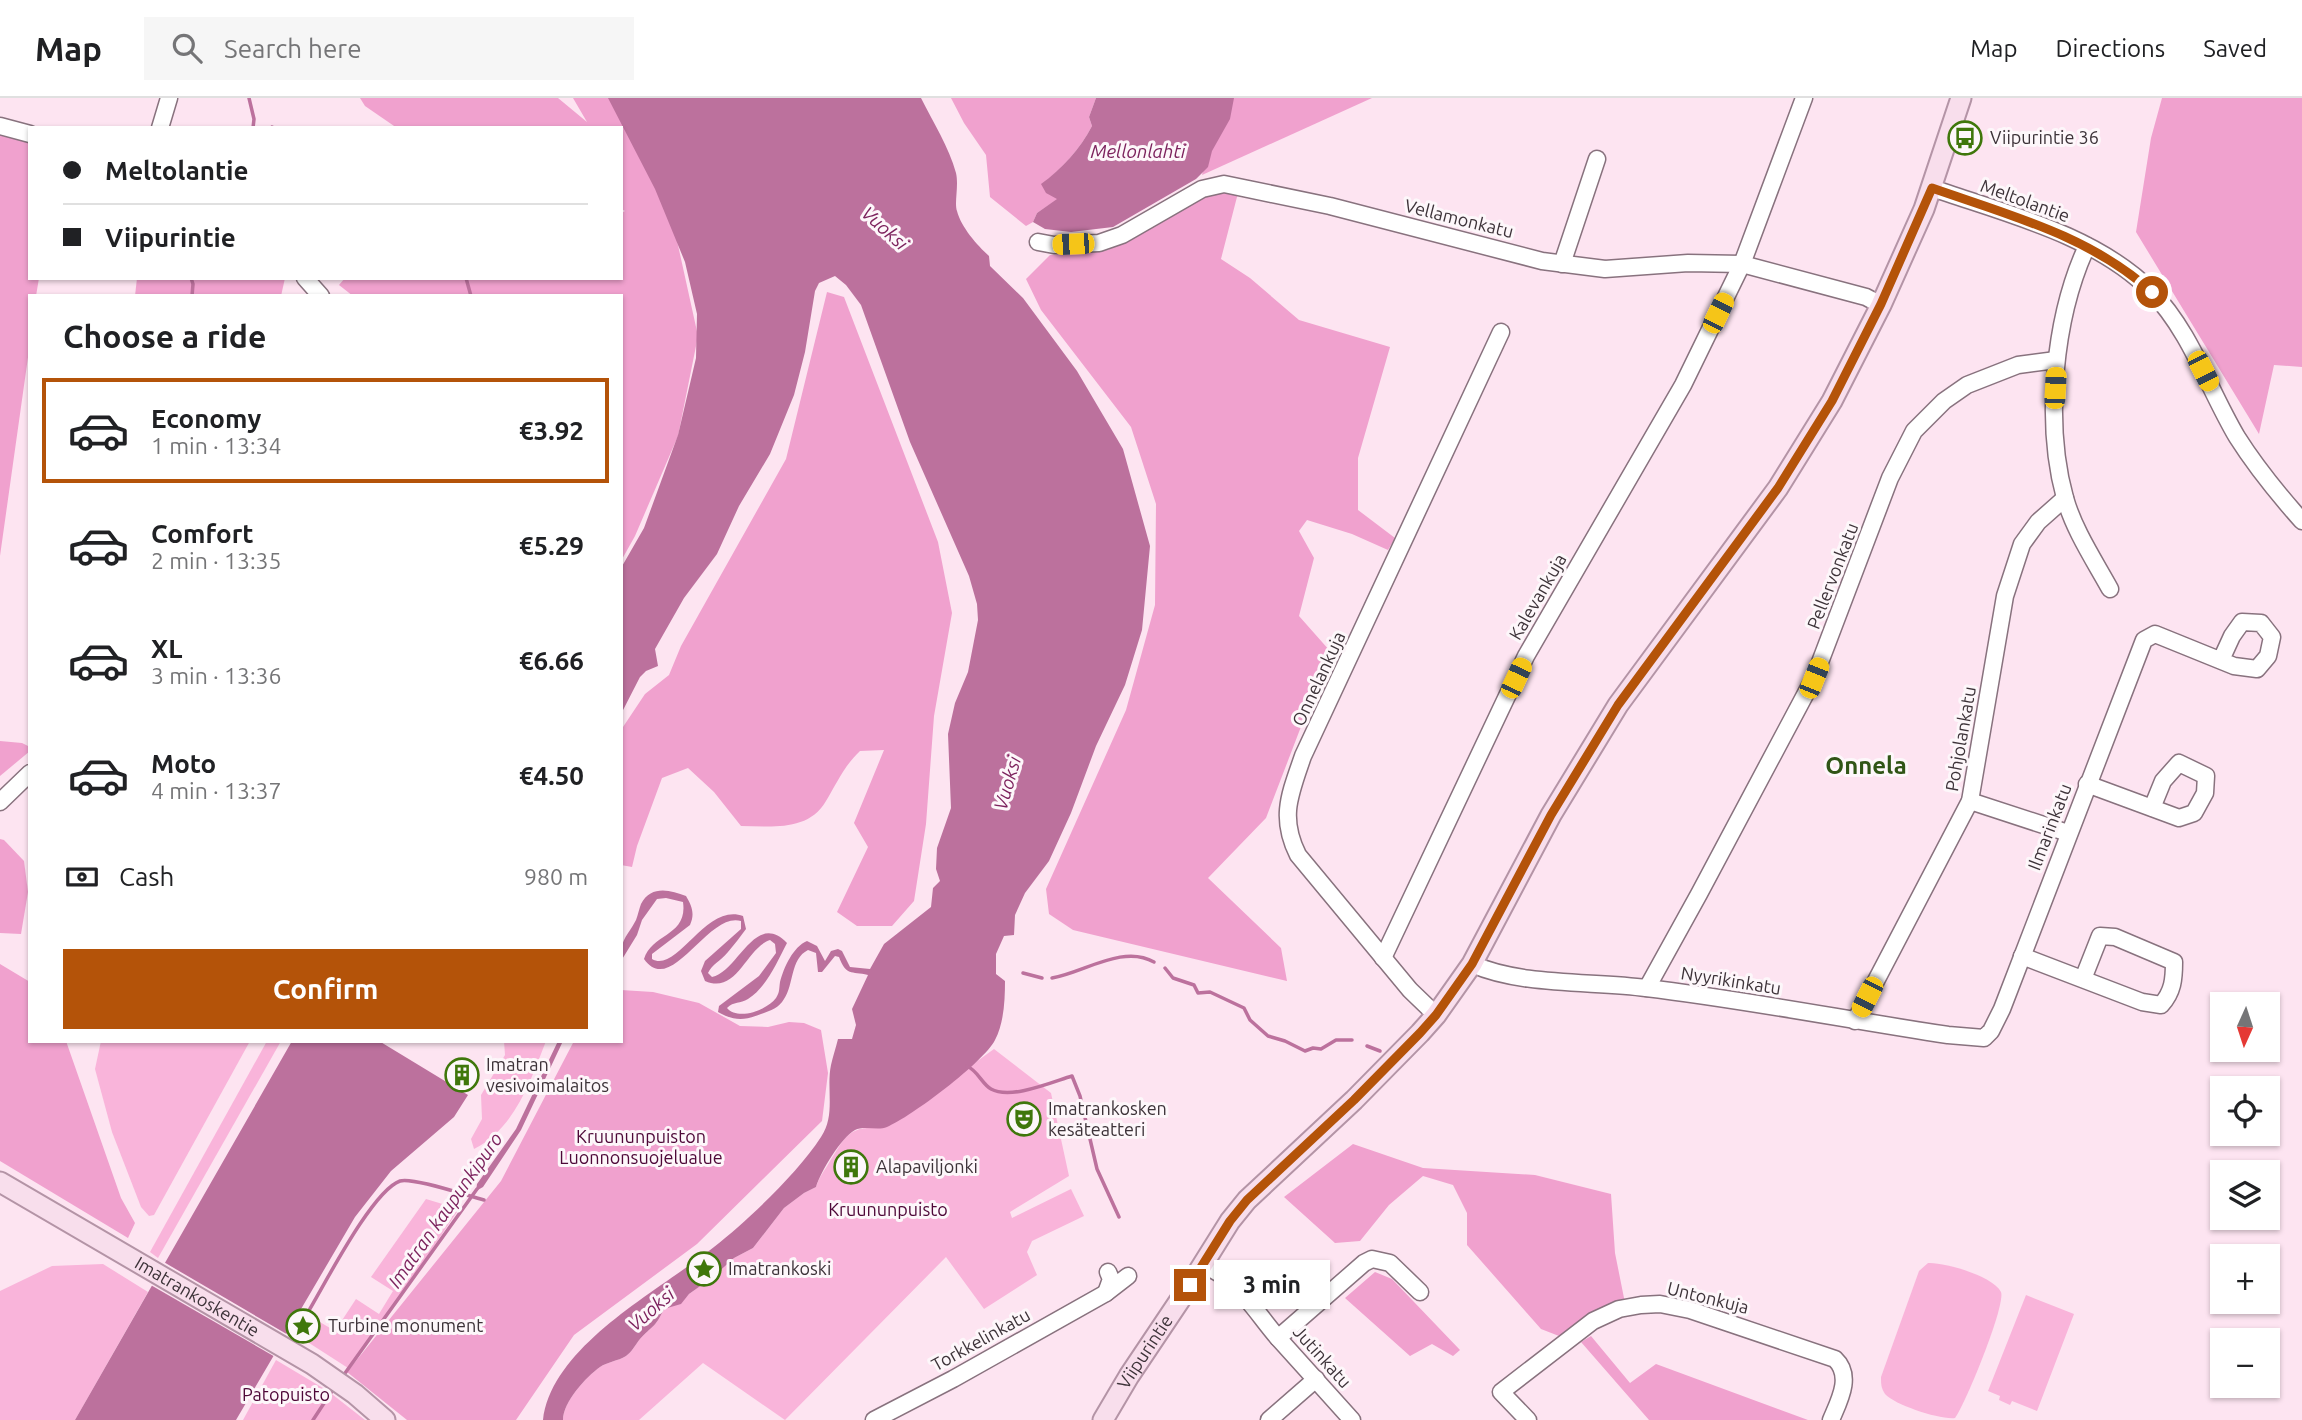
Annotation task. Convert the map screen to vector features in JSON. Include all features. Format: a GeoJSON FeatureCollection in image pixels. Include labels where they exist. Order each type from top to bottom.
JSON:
{"type":"FeatureCollection","features":[{"type":"Feature","properties":{"kind":"main road","name":"Viipurintie"},"geometry":{"type":"LineString","coordinates":[[1103,1420],[1230,1221],[1247,1200],[1354,1100],[1436,1015],[1472,964],[1551,815],[1618,705],[1778,488],[1832,401],[1881,304],[1932,188],[1961,98]]}},
{"type":"Feature","properties":{"kind":"main road","name":"Imatrankoskentie"},"geometry":{"type":"LineString","coordinates":[[0,1182],[333,1378],[385,1420]]}},
{"type":"Feature","properties":{"kind":"street"},"geometry":{"type":"LineString","coordinates":[[161,126],[169,98]]}},
{"type":"Feature","properties":{"kind":"street","name":"Kalevankuja"},"geometry":{"type":"LineString","coordinates":[[1384,958],[1526,656],[1683,385],[1742,264],[1804,98]]}},
{"type":"Feature","properties":{"kind":"street"},"geometry":{"type":"LineString","coordinates":[[0,126],[28,133]]}},
{"type":"Feature","properties":{"kind":"street"},"geometry":{"type":"LineString","coordinates":[[1562,264],[1597,159]]}},
{"type":"Feature","properties":{"kind":"street","name":"Vellamonkatu"},"geometry":{"type":"LineString","coordinates":[[1038,242],[1099,243],[1122,235],[1202,189],[1224,184],[1330,206],[1562,264],[1605,269],[1688,263],[1742,264],[1866,297],[1881,304]]}},
{"type":"Feature","properties":{"kind":"street","name":"Meltolantie"},"geometry":{"type":"LineString","coordinates":[[1932,188],[2087,246],[2117,263],[2152,292],[2183,333],[2237,436],[2259,469],[2302,521]]}},
{"type":"Feature","properties":{"kind":"street"},"geometry":{"type":"LineString","coordinates":[[2087,246],[2074,280],[2056,360],[2055,442],[2065,498],[2110,589]]}},
{"type":"Feature","properties":{"kind":"street"},"geometry":{"type":"LineString","coordinates":[[307,280],[318,294]]}},
{"type":"Feature","properties":{"kind":"street","name":"Onnelankuja"},"geometry":{"type":"LineString","coordinates":[[1436,1015],[1422,1003],[1298,855],[1289,837],[1286,819],[1288,801],[1303,756],[1502,332]]}},
{"type":"Feature","properties":{"kind":"street","name":"Pellervonkatu"},"geometry":{"type":"LineString","coordinates":[[1647,988],[1814,678],[1890,478],[1914,431],[1944,401],[1967,385],[2018,365],[2056,360]]}},
{"type":"Feature","properties":{"kind":"street","name":"Pohjolankatu"},"geometry":{"type":"LineString","coordinates":[[1855,1021],[1970,801],[2005,596],[2022,544],[2038,522],[2065,498]]}},
{"type":"Feature","properties":{"kind":"street","name":"Ilmarinkatu"},"geometry":{"type":"LineString","coordinates":[[1984,1038],[1991,1031],[2002,1009],[2144,640],[2155,634],[2221,660]]}},
{"type":"Feature","properties":{"kind":"street"},"geometry":{"type":"LineString","coordinates":[[0,802],[28,775]]}},
{"type":"Feature","properties":{"kind":"street"},"geometry":{"type":"LineString","coordinates":[[2087,784],[2152,808]]}},
{"type":"Feature","properties":{"kind":"street"},"geometry":{"type":"LineString","coordinates":[[1970,801],[2068,833]]}},
{"type":"Feature","properties":{"kind":"street"},"geometry":{"type":"LineString","coordinates":[[2022,956],[2142,1002],[2161,1005],[2168,998],[2174,980],[2174,962],[2115,937],[2100,936],[2083,979]]}},
{"type":"Feature","properties":{"kind":"street","name":"Nyyrikinkatu"},"geometry":{"type":"LineString","coordinates":[[1472,964],[1492,973],[1531,979],[1647,988],[1973,1039],[1984,1038]]}},
{"type":"Feature","properties":{"kind":"street"},"geometry":{"type":"LineString","coordinates":[[1278,1338],[1372,1259],[1390,1263],[1420,1292]]}},
{"type":"Feature","properties":{"kind":"street","name":"Jutinkatu"},"geometry":{"type":"LineString","coordinates":[[1202,1265],[1220,1273],[1241,1292],[1278,1338],[1353,1420]]}},
{"type":"Feature","properties":{"kind":"street"},"geometry":{"type":"LineString","coordinates":[[1106,1293],[1111,1279],[1108,1272]]}},
{"type":"Feature","properties":{"kind":"street","name":"Torkkelinkatu"},"geometry":{"type":"LineString","coordinates":[[874,1420],[1106,1293],[1128,1276]]}},
{"type":"Feature","properties":{"kind":"street","name":"Untonkuja"},"geometry":{"type":"LineString","coordinates":[[1528,1420],[1502,1392],[1593,1321],[1619,1309],[1660,1304],[1690,1310],[1826,1354],[1842,1365],[1845,1376],[1831,1420]]}},
{"type":"Feature","properties":{"kind":"street"},"geometry":{"type":"LineString","coordinates":[[1269,1420],[1316,1379]]}},
{"type":"Feature","properties":{"kind":"green space"},"geometry":{"type":"Polygon","coordinates":[[[360,98],[558,98],[587,122],[573,98],[610,98],[656,187],[676,236],[698,336],[678,436],[623,557],[623,294],[350,294],[339,285],[343,280],[623,280],[623,126],[394,126],[365,106],[360,98]]]}},
{"type":"Feature","properties":{"kind":"green space"},"geometry":{"type":"Polygon","coordinates":[[[951,98],[1096,98],[1089,117],[1092,126],[1082,143],[1057,172],[1042,184],[1058,199],[1037,213],[1033,222],[1026,226],[990,197],[986,155],[951,98]]]}},
{"type":"Feature","properties":{"kind":"green space"},"geometry":{"type":"Polygon","coordinates":[[[1220,98],[1372,98],[1202,175],[1220,98]]]}},
{"type":"Feature","properties":{"kind":"green space"},"geometry":{"type":"Polygon","coordinates":[[[2162,98],[2302,98],[2302,367],[2274,365],[2259,434],[2136,232],[2151,138],[2162,98]]]}},
{"type":"Feature","properties":{"kind":"green space"},"geometry":{"type":"Polygon","coordinates":[[[0,117],[28,134],[28,280],[39,280],[36,294],[28,294],[28,357],[0,556],[0,117]]]}},
{"type":"Feature","properties":{"kind":"green space"},"geometry":{"type":"Polygon","coordinates":[[[1206,192],[1238,193],[1221,259],[1250,278],[1299,320],[1390,347],[1358,458],[1358,510],[1395,538],[1388,550],[1352,534],[1307,520],[1299,531],[1314,558],[1299,616],[1330,651],[1266,818],[1208,878],[1281,948],[1287,981],[1073,930],[1049,914],[1046,889],[1126,710],[1155,605],[1156,504],[1131,427],[1041,310],[1026,279],[1050,255],[1108,250],[1206,192]]]}},
{"type":"Feature","properties":{"kind":"green space"},"geometry":{"type":"Polygon","coordinates":[[[137,280],[285,280],[281,294],[135,294],[137,280]]]}},
{"type":"Feature","properties":{"kind":"green space"},"geometry":{"type":"Polygon","coordinates":[[[827,292],[844,297],[938,542],[952,613],[934,716],[926,824],[914,901],[892,926],[857,926],[837,912],[868,847],[854,823],[884,750],[860,751],[818,811],[799,823],[788,825],[741,826],[714,792],[688,768],[662,778],[632,867],[623,865],[623,727],[645,694],[669,675],[681,646],[786,459],[827,292]]]}},
{"type":"Feature","properties":{"kind":"green space"},"geometry":{"type":"Polygon","coordinates":[[[0,741],[28,746],[28,753],[0,776],[0,741]]]}},
{"type":"Feature","properties":{"kind":"green space"},"geometry":{"type":"Polygon","coordinates":[[[0,839],[24,861],[28,892],[21,934],[0,933],[0,839]]]}},
{"type":"Feature","properties":{"kind":"green space"},"geometry":{"type":"Polygon","coordinates":[[[0,964],[28,981],[28,1043],[67,1043],[121,1198],[135,1223],[128,1238],[0,1161],[0,964]]]}},
{"type":"Feature","properties":{"kind":"green space","name":"Kruununpuiston Luonnonsuojelualue"},"geometry":{"type":"Polygon","coordinates":[[[623,990],[653,992],[699,1003],[740,1026],[768,1027],[789,1022],[804,1023],[821,1030],[828,1073],[822,1121],[697,1244],[574,1335],[516,1420],[407,1420],[347,1372],[501,1181],[573,1043],[623,1043],[623,990]]]}},
{"type":"Feature","properties":{"kind":"green space"},"geometry":{"type":"Polygon","coordinates":[[[101,1043],[249,1043],[154,1215],[149,1216],[141,1207],[112,1132],[95,1069],[101,1043]]]}},
{"type":"Feature","properties":{"kind":"green space"},"geometry":{"type":"Polygon","coordinates":[[[266,1043],[280,1043],[158,1258],[150,1252],[266,1043]]]}},
{"type":"Feature","properties":{"kind":"green space"},"geometry":{"type":"Polygon","coordinates":[[[504,1043],[545,1043],[527,1088],[511,1116],[488,1140],[474,1149],[471,1139],[482,1119],[481,1095],[505,1055],[504,1043]]]}},
{"type":"Feature","properties":{"kind":"green space","name":"Kruununpuisto"},"geometry":{"type":"Polygon","coordinates":[[[994,1049],[1051,1093],[1069,1176],[1010,1212],[1012,1218],[1071,1189],[1084,1216],[1032,1241],[1027,1252],[1037,1275],[984,1309],[946,1257],[785,1420],[703,1363],[639,1420],[563,1420],[571,1398],[588,1377],[603,1365],[628,1354],[656,1323],[664,1309],[681,1303],[734,1258],[753,1248],[784,1208],[816,1187],[844,1139],[969,1067],[994,1049]]]}},
{"type":"Feature","properties":{"kind":"green space"},"geometry":{"type":"Polygon","coordinates":[[[1353,1144],[1423,1168],[1535,1175],[1611,1194],[1615,1253],[1625,1303],[1587,1317],[1559,1336],[1541,1329],[1467,1245],[1467,1213],[1453,1185],[1423,1176],[1389,1205],[1360,1241],[1335,1243],[1284,1197],[1353,1144]]]}},
{"type":"Feature","properties":{"kind":"green space"},"geometry":{"type":"Polygon","coordinates":[[[426,1199],[459,1209],[348,1368],[292,1332],[303,1312],[335,1331],[356,1299],[379,1314],[393,1291],[371,1277],[426,1199]]]}},
{"type":"Feature","properties":{"kind":"green space"},"geometry":{"type":"Polygon","coordinates":[[[1928,1263],[1979,1276],[2001,1292],[1991,1334],[1955,1418],[1939,1417],[1908,1407],[1885,1394],[1882,1386],[1881,1377],[1919,1271],[1928,1263]]]}},
{"type":"Feature","properties":{"kind":"green space"},"geometry":{"type":"Polygon","coordinates":[[[103,1264],[148,1292],[75,1420],[0,1420],[0,1291],[52,1266],[103,1264]]]}},
{"type":"Feature","properties":{"kind":"green space"},"geometry":{"type":"Polygon","coordinates":[[[1375,1272],[1392,1279],[1460,1350],[1453,1356],[1432,1344],[1410,1356],[1345,1298],[1375,1272]]]}},
{"type":"Feature","properties":{"kind":"green space"},"geometry":{"type":"Polygon","coordinates":[[[2026,1295],[2074,1314],[2037,1411],[2012,1401],[2010,1405],[1999,1400],[2000,1396],[1988,1391],[2026,1295]]]}},
{"type":"Feature","properties":{"kind":"green space"},"geometry":{"type":"Polygon","coordinates":[[[1591,1336],[1630,1383],[1656,1364],[1808,1420],[1649,1420],[1581,1342],[1591,1336]]]}},
{"type":"Feature","properties":{"kind":"green space","name":"Patopuisto"},"geometry":{"type":"Polygon","coordinates":[[[276,1360],[328,1391],[365,1420],[243,1420],[276,1360]]]}},
{"type":"Feature","properties":{"kind":"water","name":"Vuoksi"},"geometry":{"type":"Polygon","coordinates":[[[608,98],[921,98],[953,163],[957,178],[956,208],[962,223],[989,256],[990,266],[1023,298],[1077,371],[1123,449],[1150,546],[1142,630],[1125,685],[1096,746],[1071,813],[1049,861],[1025,893],[1015,915],[1014,935],[1004,936],[996,954],[996,974],[1005,981],[1005,988],[1002,1019],[995,1040],[962,1075],[912,1112],[887,1127],[859,1129],[850,1134],[832,1156],[816,1187],[784,1208],[753,1248],[734,1258],[689,1294],[681,1304],[664,1309],[656,1323],[623,1358],[594,1371],[571,1398],[563,1420],[543,1420],[551,1393],[566,1368],[587,1344],[638,1301],[727,1236],[771,1196],[811,1151],[826,1129],[830,1074],[838,1039],[852,1039],[856,1025],[852,1009],[868,975],[847,970],[839,957],[835,956],[822,972],[818,972],[816,953],[808,950],[798,959],[787,993],[780,1005],[749,1018],[729,1017],[718,1012],[719,1006],[759,976],[776,953],[775,944],[770,940],[762,945],[725,982],[716,984],[705,981],[701,971],[705,961],[741,929],[741,921],[728,921],[678,961],[666,968],[655,968],[644,959],[648,950],[680,922],[683,902],[657,899],[642,920],[637,935],[623,958],[623,942],[636,920],[641,904],[650,894],[667,891],[686,896],[691,907],[693,914],[690,925],[652,954],[652,959],[662,961],[672,957],[717,919],[729,914],[743,916],[746,929],[710,970],[708,973],[712,977],[721,973],[756,938],[765,934],[776,935],[787,943],[761,988],[748,999],[727,1008],[738,1014],[759,1010],[776,998],[790,958],[797,948],[807,941],[817,946],[825,961],[831,951],[838,949],[842,951],[850,967],[870,969],[884,944],[931,907],[933,888],[940,881],[936,869],[937,848],[951,808],[948,734],[955,703],[968,672],[978,620],[977,604],[969,576],[910,442],[861,305],[846,285],[835,276],[819,283],[815,291],[805,352],[794,395],[770,454],[739,506],[717,554],[684,598],[655,649],[658,666],[640,677],[623,710],[623,565],[644,528],[678,435],[696,358],[697,314],[685,262],[655,189],[608,98]]]}},
{"type":"Feature","properties":{"kind":"water","name":"Mellonlahti"},"geometry":{"type":"Polygon","coordinates":[[[1096,98],[1234,98],[1230,119],[1212,151],[1208,167],[1196,179],[1113,227],[1071,232],[1045,229],[1033,222],[1037,213],[1057,199],[1046,193],[1041,184],[1070,158],[1082,143],[1092,126],[1089,117],[1096,98]]]}},
{"type":"Feature","properties":{"kind":"water"},"geometry":{"type":"Polygon","coordinates":[[[291,1043],[382,1043],[468,1095],[454,1117],[391,1171],[355,1217],[236,1420],[75,1420],[291,1043]]]}},
{"type":"Feature","properties":{"kind":"water"},"geometry":{"type":"Polygon","coordinates":[[[557,1043],[562,1043],[521,1130],[483,1187],[476,1191],[477,1184],[516,1129],[557,1043]]]}},
{"type":"Feature","properties":{"kind":"pier"},"geometry":{"type":"Polygon","coordinates":[[[162,1261],[290,1336],[277,1358],[149,1284],[162,1261]]]}},
{"type":"Feature","properties":{"kind":"waterway"},"geometry":{"type":"LineString","coordinates":[[249,98],[253,126]]}},
{"type":"Feature","properties":{"kind":"waterway"},"geometry":{"type":"LineString","coordinates":[[192,280],[192,294]]}},
{"type":"Feature","properties":{"kind":"waterway"},"geometry":{"type":"LineString","coordinates":[[467,280],[470,294]]}},
{"type":"Feature","properties":{"kind":"waterway"},"geometry":{"type":"LineString","coordinates":[[1052,978],[1116,958],[1142,957],[1154,962]]}},
{"type":"Feature","properties":{"kind":"waterway"},"geometry":{"type":"LineString","coordinates":[[1165,968],[1173,978],[1194,985],[1198,993],[1210,992],[1244,1008],[1250,1020],[1268,1036],[1305,1051],[1321,1049],[1336,1040],[1352,1040]]}},
{"type":"Feature","properties":{"kind":"waterway"},"geometry":{"type":"LineString","coordinates":[[1023,973],[1042,978]]}},
{"type":"Feature","properties":{"kind":"waterway"},"geometry":{"type":"LineString","coordinates":[[1367,1046],[1380,1051]]}},
{"type":"Feature","properties":{"kind":"waterway"},"geometry":{"type":"LineString","coordinates":[[967,1066],[988,1087],[999,1092],[1031,1089],[1072,1076],[1080,1096],[1097,1169],[1119,1217]]}},
{"type":"Feature","properties":{"kind":"waterway"},"geometry":{"type":"LineString","coordinates":[[308,1312],[363,1219],[389,1188],[400,1181],[407,1181],[428,1184],[484,1200]]}},
{"type":"Feature","properties":{"kind":"waterway","name":"Imatran kaupunkipuro"},"geometry":{"type":"LineString","coordinates":[[343,1376],[477,1189]]}},
{"type":"Feature","properties":{"kind":"waterway","name":"Imatran kaupunkipuro"},"geometry":{"type":"LineString","coordinates":[[313,1420],[334,1388]]}},
{"type":"Feature","properties":{"kind":"place","name":"Viipurintie 36"},"geometry":{"type":"Point","coordinates":[1965,138]}},
{"type":"Feature","properties":{"kind":"place","name":"Imatran vesivoimalaitos"},"geometry":{"type":"Point","coordinates":[462,1075]}},
{"type":"Feature","properties":{"kind":"place","name":"Imatrankosken kesäteatteri"},"geometry":{"type":"Point","coordinates":[1024,1119]}},
{"type":"Feature","properties":{"kind":"place","name":"Alapaviljonki"},"geometry":{"type":"Point","coordinates":[851,1167]}},
{"type":"Feature","properties":{"kind":"place","name":"Imatrankoski"},"geometry":{"type":"Point","coordinates":[704,1269]}},
{"type":"Feature","properties":{"kind":"place","name":"Turbine monument"},"geometry":{"type":"Point","coordinates":[303,1326]}},
{"type":"Feature","properties":{"kind":"district","name":"Onnela"},"geometry":{"type":"Point","coordinates":[1866,766]}},
{"type":"Feature","properties":{"kind":"route"},"geometry":{"type":"LineString","coordinates":[[1190,1285],[1230,1221],[1247,1200],[1354,1100],[1420,1033],[1472,964],[1551,815],[1618,705],[1778,488],[1832,401],[1856,358],[1932,188],[2077,241],[2117,263],[2152,292]]}}]}
